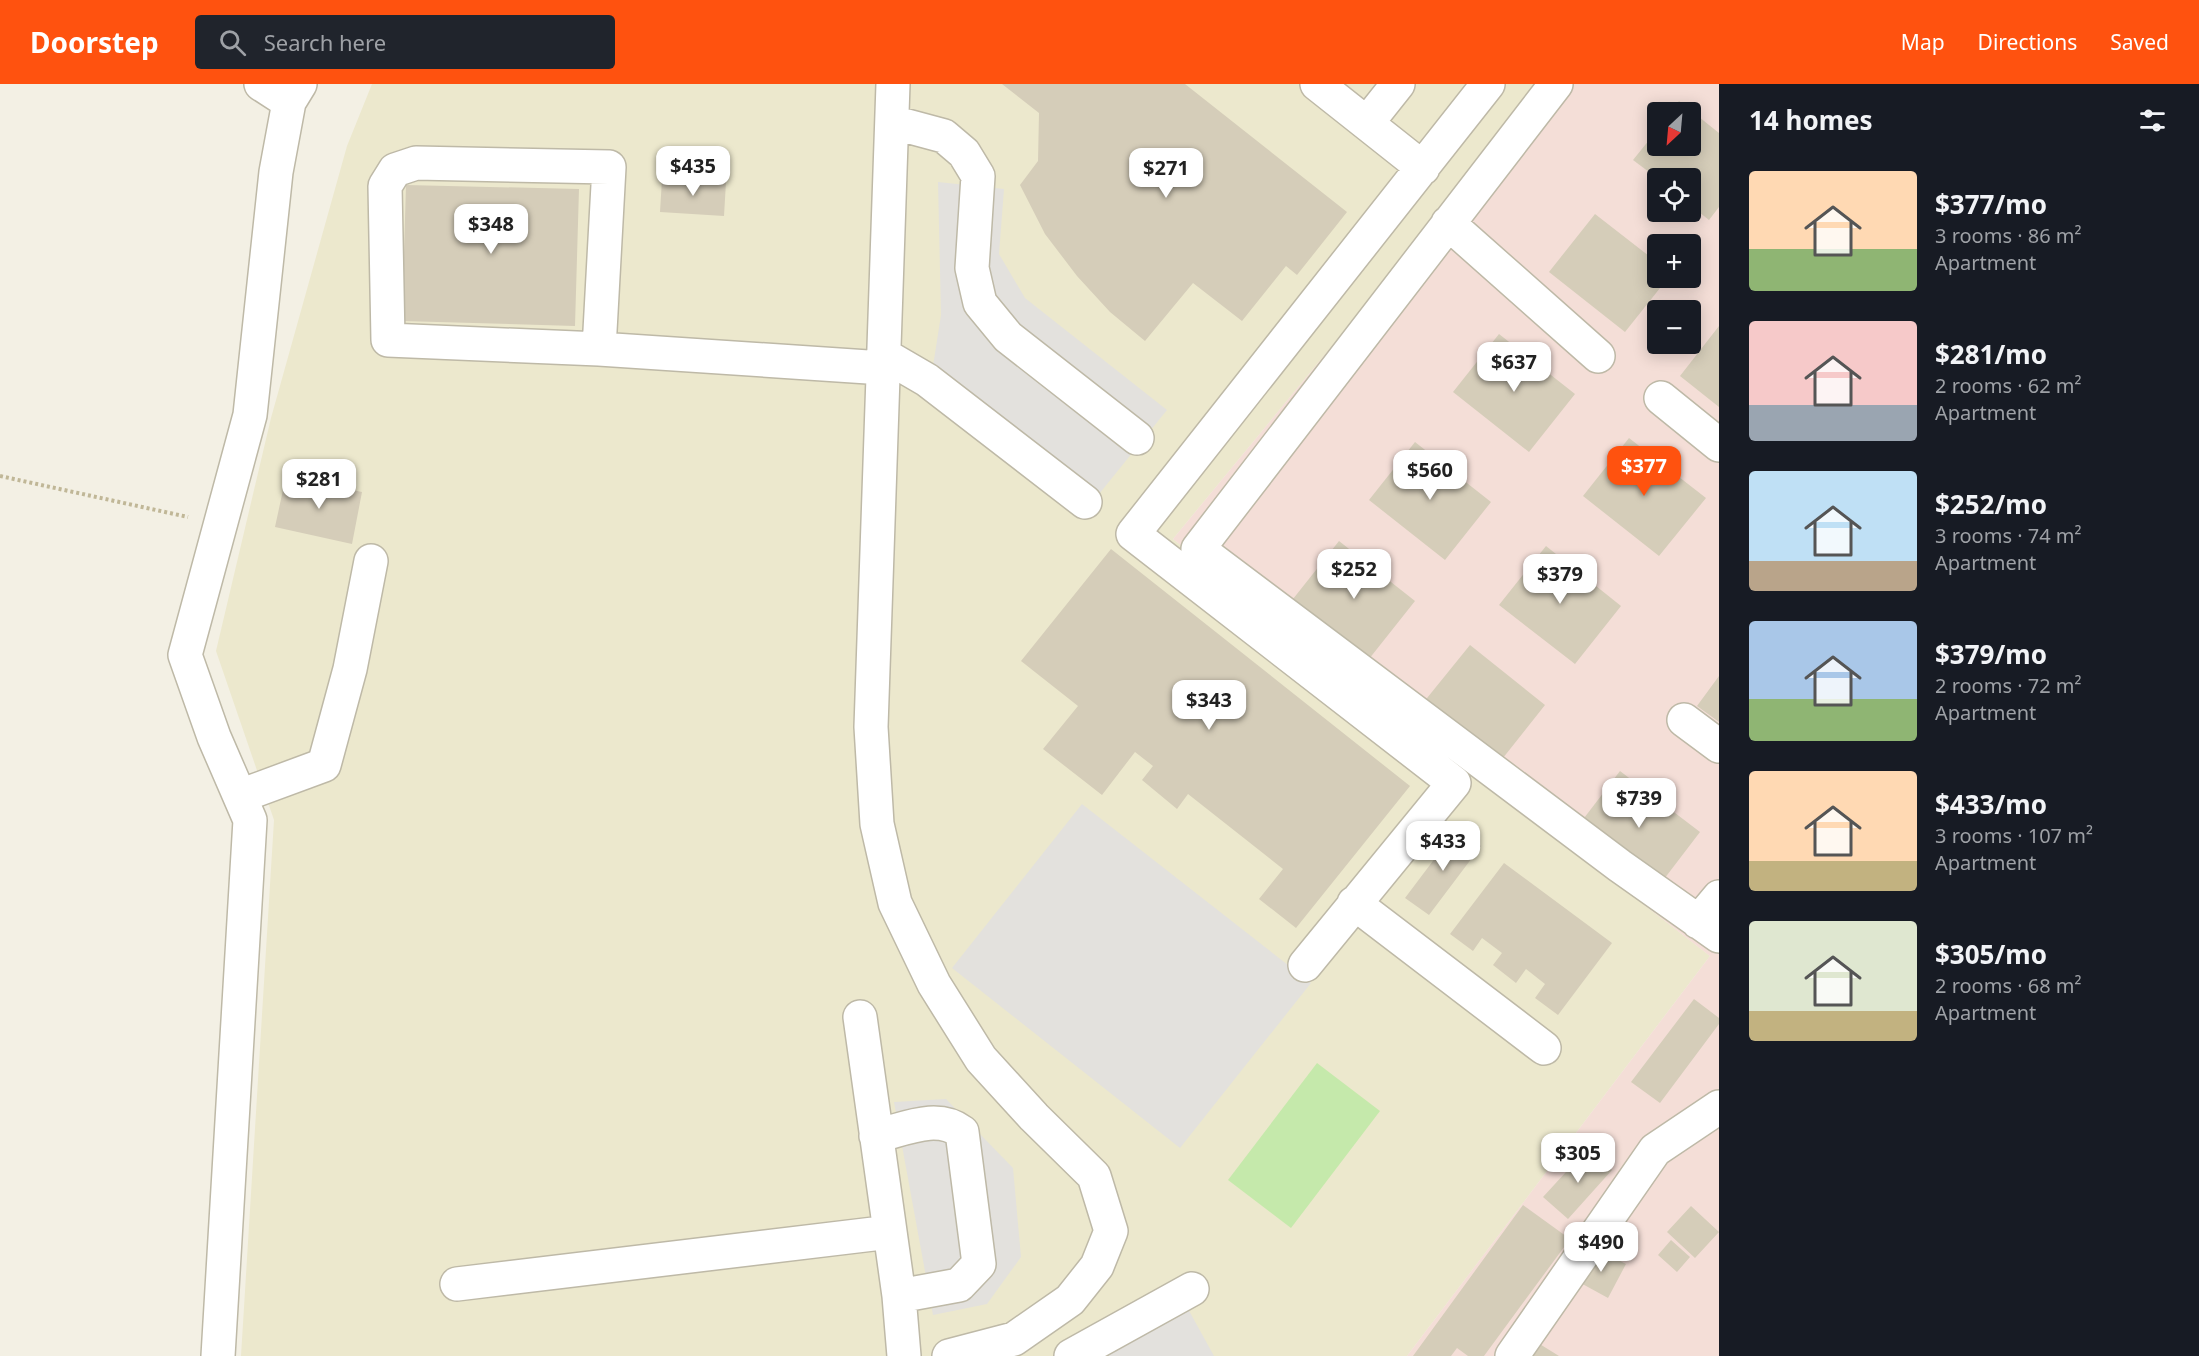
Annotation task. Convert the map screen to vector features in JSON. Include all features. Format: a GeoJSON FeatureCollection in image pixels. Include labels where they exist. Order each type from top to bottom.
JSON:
{"type":"FeatureCollection","features":[{"type":"Feature","properties":{"kind":"lane"},"geometry":{"type":"LineString","coordinates":[[218,1356],[250,820],[214,737],[185,655],[249,415],[276,172],[295,93],[261,84]]}},
{"type":"Feature","properties":{"kind":"lane"},"geometry":{"type":"LineString","coordinates":[[893,84],[871,728],[878,824],[895,903],[934,984],[981,1059],[1034,1117],[1094,1176],[1111,1231],[1097,1266],[1070,1300],[1014,1339],[949,1356]]}},
{"type":"Feature","properties":{"kind":"lane"},"geometry":{"type":"LineString","coordinates":[[1317,84],[1423,168]]}},
{"type":"Feature","properties":{"kind":"lane"},"geometry":{"type":"LineString","coordinates":[[1367,123],[1398,84]]}},
{"type":"Feature","properties":{"kind":"lane"},"geometry":{"type":"LineString","coordinates":[[1305,965],[1454,783],[1133,534],[1488,84]]}},
{"type":"Feature","properties":{"kind":"lane"},"geometry":{"type":"LineString","coordinates":[[1556,84],[1198,549],[1620,866],[1708,929],[1719,897]]}},
{"type":"Feature","properties":{"kind":"lane"},"geometry":{"type":"LineString","coordinates":[[892,122],[944,136],[964,153],[978,176],[972,268],[980,303],[1008,337],[1137,438]]}},
{"type":"Feature","properties":{"kind":"lane"},"geometry":{"type":"LineString","coordinates":[[599,349],[609,167],[416,163],[395,170],[385,186],[388,340],[884,362],[927,380],[1085,502]]}},
{"type":"Feature","properties":{"kind":"lane"},"geometry":{"type":"LineString","coordinates":[[1448,223],[1598,356]]}},
{"type":"Feature","properties":{"kind":"lane"},"geometry":{"type":"LineString","coordinates":[[1661,398],[1719,444]]}},
{"type":"Feature","properties":{"kind":"lane"},"geometry":{"type":"LineString","coordinates":[[240,796],[324,765],[350,669],[371,561]]}},
{"type":"Feature","properties":{"kind":"lane"},"geometry":{"type":"LineString","coordinates":[[1684,720],[1719,746]]}},
{"type":"Feature","properties":{"kind":"lane"},"geometry":{"type":"LineString","coordinates":[[1354,903],[1544,1048]]}},
{"type":"Feature","properties":{"kind":"lane"},"geometry":{"type":"LineString","coordinates":[[860,1017],[899,1296],[904,1356]]}},
{"type":"Feature","properties":{"kind":"lane"},"geometry":{"type":"LineString","coordinates":[[1512,1356],[1655,1150],[1719,1107]]}},
{"type":"Feature","properties":{"kind":"lane"},"geometry":{"type":"LineString","coordinates":[[876,1136],[932,1122],[953,1126],[962,1132],[979,1264],[958,1285],[899,1296]]}},
{"type":"Feature","properties":{"kind":"lane"},"geometry":{"type":"LineString","coordinates":[[457,1284],[890,1232]]}},
{"type":"Feature","properties":{"kind":"lane"},"geometry":{"type":"LineString","coordinates":[[1071,1356],[1192,1289]]}},
{"type":"Feature","properties":{"kind":"path"},"geometry":{"type":"LineString","coordinates":[[0,476],[221,524]]}},
{"type":"Feature","properties":{"kind":"shaded area"},"geometry":{"type":"Polygon","coordinates":[[[372,84],[1548,84],[1173,539],[1710,956],[1407,1356],[241,1356],[274,820],[216,651],[271,418],[347,146],[372,84]]]}},
{"type":"Feature","properties":{"kind":"shaded area"},"geometry":{"type":"Polygon","coordinates":[[[1548,84],[1719,84],[1719,1356],[1407,1356],[1710,956],[1173,539],[1548,84]]]}},
{"type":"Feature","properties":{"kind":"shaded area"},"geometry":{"type":"Polygon","coordinates":[[[938,182],[1004,189],[999,254],[1025,298],[1167,410],[1095,499],[933,366],[941,315],[938,182]]]}},
{"type":"Feature","properties":{"kind":"shaded area"},"geometry":{"type":"Polygon","coordinates":[[[1082,804],[1311,983],[1180,1148],[952,968],[1082,804]]]}},
{"type":"Feature","properties":{"kind":"shaded area"},"geometry":{"type":"Polygon","coordinates":[[[946,1099],[1013,1168],[1021,1257],[987,1304],[933,1315],[894,1102],[946,1099]]]}},
{"type":"Feature","properties":{"kind":"shaded area"},"geometry":{"type":"Polygon","coordinates":[[[1187,1307],[1214,1356],[1102,1356],[1187,1307]]]}},
{"type":"Feature","properties":{"kind":"green space"},"geometry":{"type":"Polygon","coordinates":[[[1317,1063],[1380,1111],[1291,1228],[1228,1180],[1317,1063]]]}},
{"type":"Feature","properties":{"kind":"building"},"geometry":{"type":"Polygon","coordinates":[[[1002,84],[1185,84],[1347,212],[1297,275],[1286,266],[1242,321],[1193,283],[1145,341],[1110,312],[1077,276],[1045,234],[1020,185],[1038,161],[1039,113],[1002,84]]]}},
{"type":"Feature","properties":{"kind":"building"},"geometry":{"type":"Polygon","coordinates":[[[1701,119],[1719,133],[1719,207],[1709,220],[1701,214],[1701,168],[1647,168],[1647,170],[1633,160],[1647,143],[1647,156],[1701,156],[1701,119]]]}},
{"type":"Feature","properties":{"kind":"building"},"geometry":{"type":"Polygon","coordinates":[[[662,179],[726,182],[724,216],[660,212],[662,179]]]}},
{"type":"Feature","properties":{"kind":"building"},"geometry":{"type":"Polygon","coordinates":[[[406,185],[579,189],[575,326],[402,321],[406,185]]]}},
{"type":"Feature","properties":{"kind":"building"},"geometry":{"type":"Polygon","coordinates":[[[1595,214],[1647,254],[1647,288],[1660,288],[1650,300],[1647,300],[1647,304],[1625,332],[1549,272],[1595,214]]]}},
{"type":"Feature","properties":{"kind":"building"},"geometry":{"type":"Polygon","coordinates":[[[1719,326],[1719,407],[1680,376],[1697,354],[1701,354],[1701,349],[1719,326]]]}},
{"type":"Feature","properties":{"kind":"building"},"geometry":{"type":"Polygon","coordinates":[[[1499,334],[1575,394],[1529,452],[1453,392],[1499,334]]]}},
{"type":"Feature","properties":{"kind":"building"},"geometry":{"type":"Polygon","coordinates":[[[1629,438],[1706,498],[1659,556],[1583,496],[1629,438]]]}},
{"type":"Feature","properties":{"kind":"building"},"geometry":{"type":"Polygon","coordinates":[[[1415,442],[1491,502],[1445,560],[1369,500],[1415,442]]]}},
{"type":"Feature","properties":{"kind":"building"},"geometry":{"type":"Polygon","coordinates":[[[286,476],[362,492],[352,544],[275,527],[286,476]]]}},
{"type":"Feature","properties":{"kind":"building"},"geometry":{"type":"Polygon","coordinates":[[[1339,541],[1415,601],[1369,659],[1293,599],[1339,541]]]}},
{"type":"Feature","properties":{"kind":"building"},"geometry":{"type":"Polygon","coordinates":[[[1546,546],[1621,606],[1575,664],[1499,605],[1546,546]]]}},
{"type":"Feature","properties":{"kind":"building"},"geometry":{"type":"Polygon","coordinates":[[[1111,549],[1410,786],[1296,928],[1259,899],[1283,869],[1188,794],[1177,809],[1142,780],[1153,766],[1135,752],[1102,795],[1043,749],[1078,706],[1021,661],[1111,549]]]}},
{"type":"Feature","properties":{"kind":"building"},"geometry":{"type":"Polygon","coordinates":[[[1470,645],[1545,705],[1499,763],[1423,703],[1470,645]]]}},
{"type":"Feature","properties":{"kind":"building"},"geometry":{"type":"Polygon","coordinates":[[[1719,676],[1719,722],[1697,706],[1719,676]]]}},
{"type":"Feature","properties":{"kind":"building"},"geometry":{"type":"Polygon","coordinates":[[[1620,771],[1700,832],[1658,887],[1578,826],[1620,771]]]}},
{"type":"Feature","properties":{"kind":"building"},"geometry":{"type":"Polygon","coordinates":[[[1457,829],[1481,846],[1429,915],[1405,898],[1457,829]]]}},
{"type":"Feature","properties":{"kind":"building"},"geometry":{"type":"Polygon","coordinates":[[[1504,863],[1612,943],[1558,1015],[1535,998],[1545,984],[1526,969],[1516,983],[1493,965],[1502,953],[1482,938],[1473,951],[1450,934],[1504,863]]]}},
{"type":"Feature","properties":{"kind":"building"},"geometry":{"type":"Polygon","coordinates":[[[1694,999],[1719,1018],[1719,1024],[1660,1103],[1631,1082],[1694,999]]]}},
{"type":"Feature","properties":{"kind":"building"},"geometry":{"type":"Polygon","coordinates":[[[1588,1148],[1612,1170],[1568,1219],[1543,1197],[1588,1148]]]}},
{"type":"Feature","properties":{"kind":"building"},"geometry":{"type":"Polygon","coordinates":[[[1523,1205],[1570,1239],[1484,1356],[1468,1356],[1457,1348],[1451,1356],[1413,1356],[1523,1205]]]}},
{"type":"Feature","properties":{"kind":"building"},"geometry":{"type":"Polygon","coordinates":[[[1691,1206],[1719,1232],[1695,1258],[1667,1232],[1691,1206]]]}},
{"type":"Feature","properties":{"kind":"building"},"geometry":{"type":"Polygon","coordinates":[[[1671,1240],[1690,1257],[1677,1272],[1658,1255],[1671,1240]]]}},
{"type":"Feature","properties":{"kind":"building"},"geometry":{"type":"Polygon","coordinates":[[[1594,1248],[1626,1264],[1608,1298],[1577,1281],[1594,1248]]]}},
{"type":"Feature","properties":{"kind":"building"},"geometry":{"type":"Polygon","coordinates":[[[1530,1338],[1559,1356],[1519,1356],[1530,1338]]]}}]}
